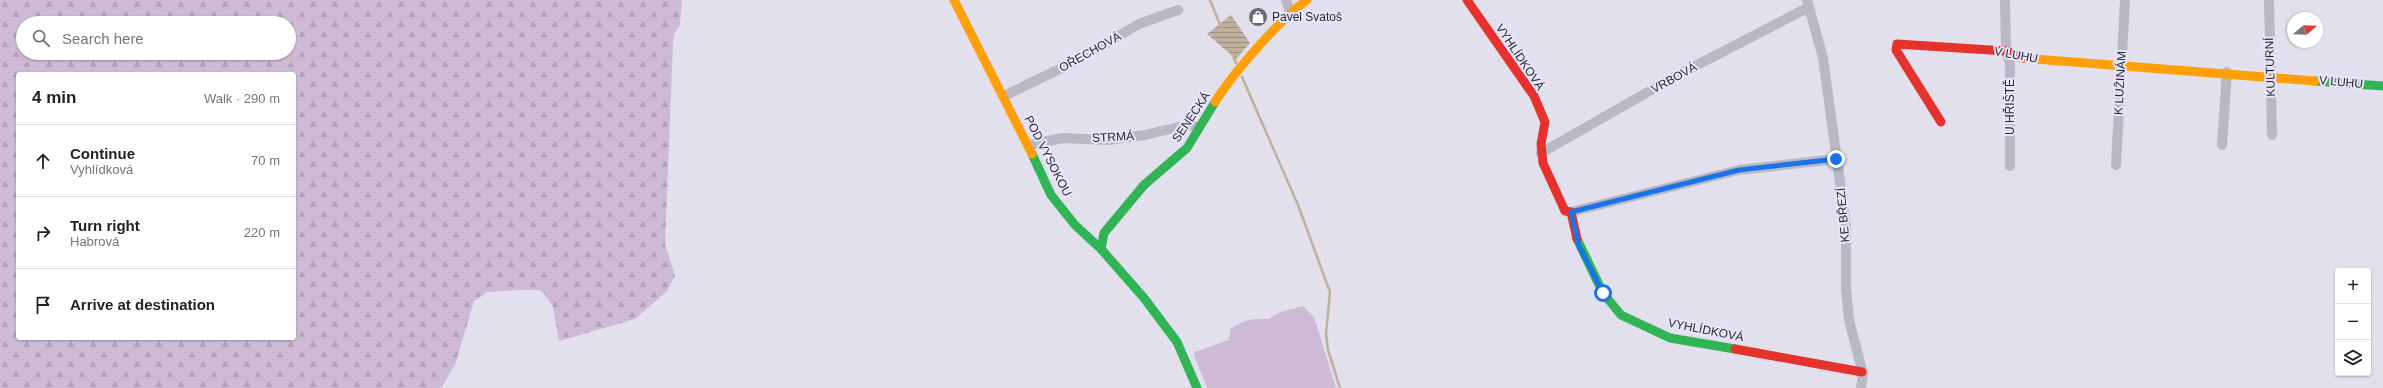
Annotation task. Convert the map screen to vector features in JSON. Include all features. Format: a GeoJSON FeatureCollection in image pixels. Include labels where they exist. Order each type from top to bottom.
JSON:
{"type":"FeatureCollection","features":[{"type":"Feature","properties":{"kind":"street","name":"POD VYSOKOU"},"geometry":{"type":"LineString","coordinates":[[954,0],[1004,96],[1051,195],[1075,225],[1101,249],[1144,298],[1177,342],[1197,388]]}},
{"type":"Feature","properties":{"kind":"street"},"geometry":{"type":"LineString","coordinates":[[1286,0],[1290,12]]}},
{"type":"Feature","properties":{"kind":"street","name":"SENECKÁ"},"geometry":{"type":"LineString","coordinates":[[1101,249],[1104,233],[1144,185],[1187,148],[1199,127],[1237,73],[1290,12],[1307,0]]}},
{"type":"Feature","properties":{"kind":"street","name":"VYHLÍDKOVÁ"},"geometry":{"type":"LineString","coordinates":[[1468,0],[1472,11],[1503,49],[1534,96],[1545,122],[1541,153],[1543,163],[1565,211],[1571,212],[1579,246],[1603,293],[1621,315],[1670,338],[1842,367],[1862,372]]}},
{"type":"Feature","properties":{"kind":"street","name":"U HŘIŠTĚ"},"geometry":{"type":"LineString","coordinates":[[2005,0],[2006,51],[2010,63],[2010,166]]}},
{"type":"Feature","properties":{"kind":"street","name":"K LUŽINÁM"},"geometry":{"type":"LineString","coordinates":[[2116,165],[2125,0]]}},
{"type":"Feature","properties":{"kind":"street","name":"KULTURNÍ"},"geometry":{"type":"LineString","coordinates":[[2269,0],[2272,135]]}},
{"type":"Feature","properties":{"kind":"street","name":"VRBOVÁ"},"geometry":{"type":"LineString","coordinates":[[1541,153],[1674,77],[1808,4]]}},
{"type":"Feature","properties":{"kind":"street","name":"KE BŘEZÍ"},"geometry":{"type":"LineString","coordinates":[[1808,4],[1820,42],[1846,226],[1846,289],[1849,320],[1862,372],[1862,386]]}},
{"type":"Feature","properties":{"kind":"street","name":"OŘECHOVÁ"},"geometry":{"type":"LineString","coordinates":[[1004,96],[1072,63],[1139,24],[1178,10]]}},
{"type":"Feature","properties":{"kind":"street","name":"V LUHU"},"geometry":{"type":"LineString","coordinates":[[1941,122],[1896,50],[1897,44],[1919,44],[2006,51],[2018,58],[2270,75],[2383,86]]}},
{"type":"Feature","properties":{"kind":"street"},"geometry":{"type":"LineString","coordinates":[[2222,145],[2226,72]]}},
{"type":"Feature","properties":{"kind":"street","name":"STRMÁ"},"geometry":{"type":"LineString","coordinates":[[1028,145],[1063,138],[1108,140],[1161,132],[1187,125],[1199,127]]}},
{"type":"Feature","properties":{"kind":"street"},"geometry":{"type":"LineString","coordinates":[[1571,212],[1739,170],[1836,159]]}},
{"type":"Feature","properties":{"kind":"green space"},"geometry":{"type":"Polygon","coordinates":[[[0,0],[682,0],[680,25],[674,34],[673,44],[665,244],[675,276],[667,291],[635,319],[559,341],[553,307],[544,293],[539,290],[487,292],[474,301],[455,365],[441,388],[0,388],[0,0]]]}},
{"type":"Feature","properties":{"kind":"green space"},"geometry":{"type":"Polygon","coordinates":[[[1303,306],[1314,317],[1336,388],[1207,388],[1194,355],[1195,352],[1229,340],[1230,329],[1242,322],[1254,319],[1268,319],[1281,312],[1303,306]]]}},
{"type":"Feature","properties":{"kind":"shaded area"},"geometry":{"type":"Polygon","coordinates":[[[1231,15],[1250,43],[1236,59],[1207,34],[1231,15]]]}},
{"type":"Feature","properties":{"kind":"waterway"},"geometry":{"type":"LineString","coordinates":[[1210,0],[1221,27]]}},
{"type":"Feature","properties":{"kind":"waterway"},"geometry":{"type":"LineString","coordinates":[[1232,54],[1236,63]]}},
{"type":"Feature","properties":{"kind":"waterway"},"geometry":{"type":"LineString","coordinates":[[1242,77],[1298,205],[1330,292],[1326,334],[1328,350],[1340,388]]}},
{"type":"Feature","properties":{"kind":"traffic: fast"},"geometry":{"type":"LineString","coordinates":[[2315,81],[2383,86]]}},
{"type":"Feature","properties":{"kind":"traffic: fast"},"geometry":{"type":"LineString","coordinates":[[1101,249],[1104,233],[1144,185],[1187,148],[1215,102]]}},
{"type":"Feature","properties":{"kind":"traffic: fast"},"geometry":{"type":"LineString","coordinates":[[1032,154],[1051,195],[1075,225],[1101,249],[1144,298],[1177,342],[1197,388]]}},
{"type":"Feature","properties":{"kind":"traffic: fast"},"geometry":{"type":"LineString","coordinates":[[1577,239],[1603,293],[1621,315],[1670,338],[1735,349]]}},
{"type":"Feature","properties":{"kind":"traffic: slow"},"geometry":{"type":"LineString","coordinates":[[954,0],[1032,154]]}},
{"type":"Feature","properties":{"kind":"traffic: slow"},"geometry":{"type":"LineString","coordinates":[[1215,102],[1233,76],[1258,47],[1283,20],[1307,0]]}},
{"type":"Feature","properties":{"kind":"traffic: slow"},"geometry":{"type":"LineString","coordinates":[[2023,58],[2315,81]]}},
{"type":"Feature","properties":{"kind":"traffic: jam"},"geometry":{"type":"LineString","coordinates":[[1467,0],[1534,96],[1545,122],[1541,144],[1543,163],[1565,211],[1571,212],[1577,239]]}},
{"type":"Feature","properties":{"kind":"traffic: jam"},"geometry":{"type":"LineString","coordinates":[[1941,122],[1896,50],[1897,44],[2006,51],[2023,58]]}},
{"type":"Feature","properties":{"kind":"traffic: jam"},"geometry":{"type":"LineString","coordinates":[[1735,349],[1862,372]]}},
{"type":"Feature","properties":{"kind":"place","name":"Pavel Svatoš"},"geometry":{"type":"Point","coordinates":[1258,17]}},
{"type":"Feature","properties":{"kind":"route"},"geometry":{"type":"LineString","coordinates":[[1603,293],[1579,246],[1571,212],[1739,170],[1836,159]]}}]}
